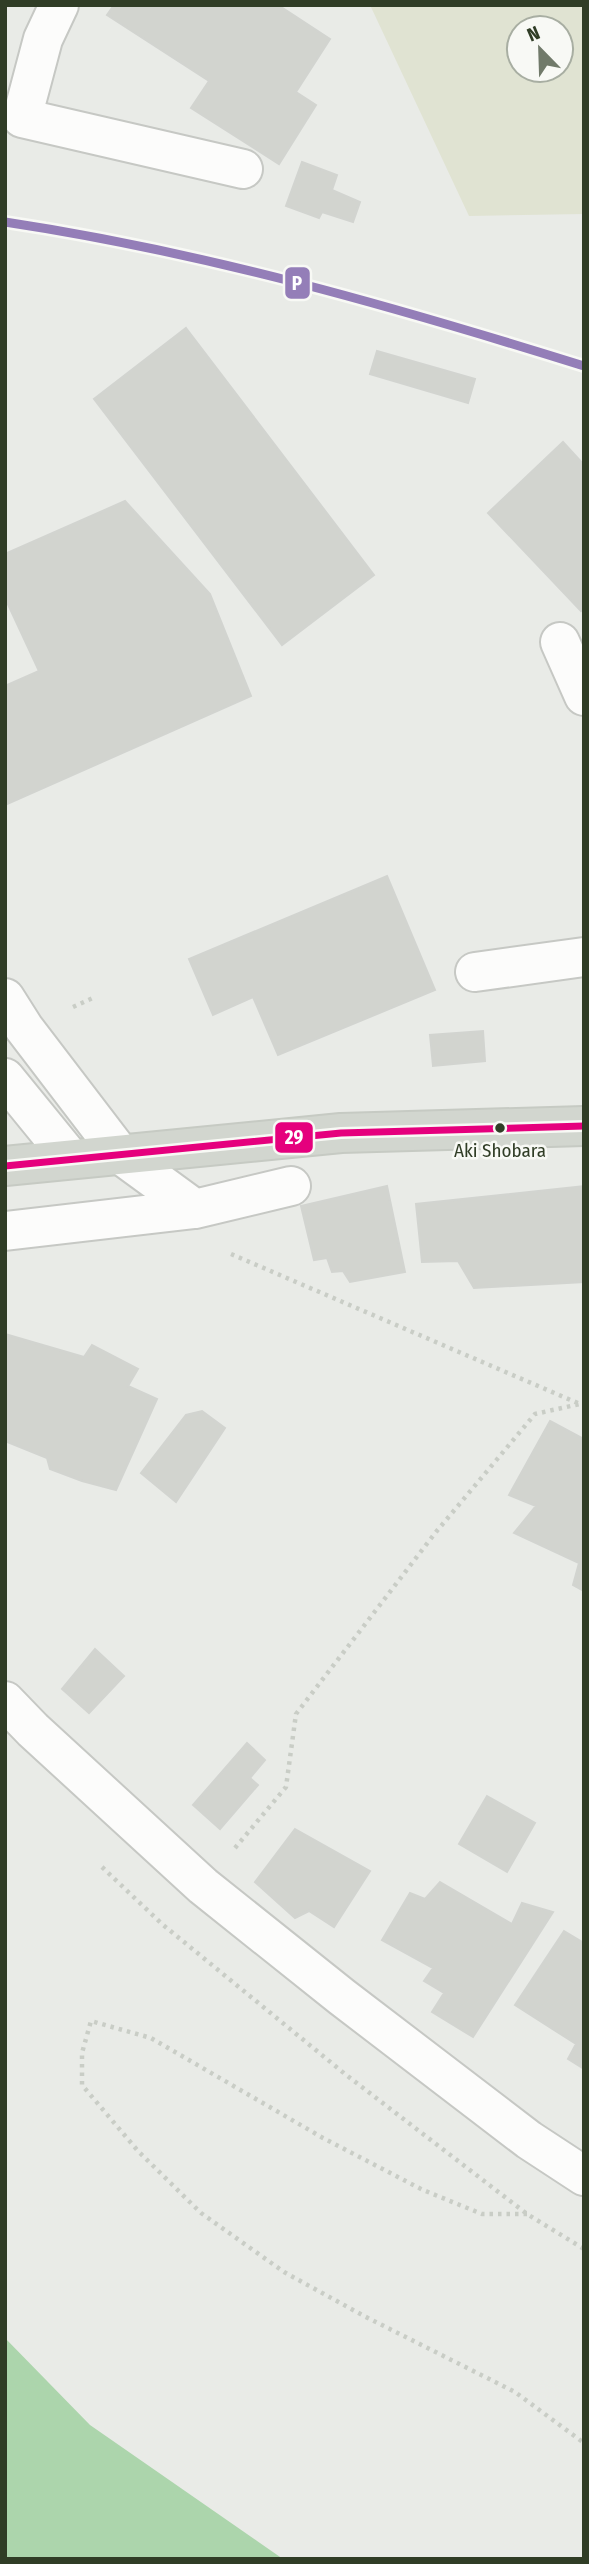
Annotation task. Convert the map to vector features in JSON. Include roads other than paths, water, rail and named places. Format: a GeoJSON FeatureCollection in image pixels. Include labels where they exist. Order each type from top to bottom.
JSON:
{"type":"FeatureCollection","features":[{"type":"Feature","properties":{"kind":"main road"},"geometry":{"type":"LineString","coordinates":[[5,1166],[341,1133],[584,1126]]}},
{"type":"Feature","properties":{"kind":"street"},"geometry":{"type":"LineString","coordinates":[[59,5],[43,38],[22,118],[243,169]]}},
{"type":"Feature","properties":{"kind":"street"},"geometry":{"type":"LineString","coordinates":[[560,642],[584,696]]}},
{"type":"Feature","properties":{"kind":"street"},"geometry":{"type":"LineString","coordinates":[[475,972],[584,957]]}},
{"type":"Feature","properties":{"kind":"street"},"geometry":{"type":"LineString","coordinates":[[5,998],[24,1028],[121,1155],[195,1209]]}},
{"type":"Feature","properties":{"kind":"street"},"geometry":{"type":"LineString","coordinates":[[5,1078],[71,1159]]}},
{"type":"Feature","properties":{"kind":"street"},"geometry":{"type":"LineString","coordinates":[[5,1231],[195,1209],[292,1186]]}},
{"type":"Feature","properties":{"kind":"street"},"geometry":{"type":"LineString","coordinates":[[5,1701],[203,1886],[342,1997],[529,2140],[584,2176]]}},
{"type":"Feature","properties":{"kind":"place","name":"Aki Shobara"},"geometry":{"type":"Point","coordinates":[500,1128]}}]}
